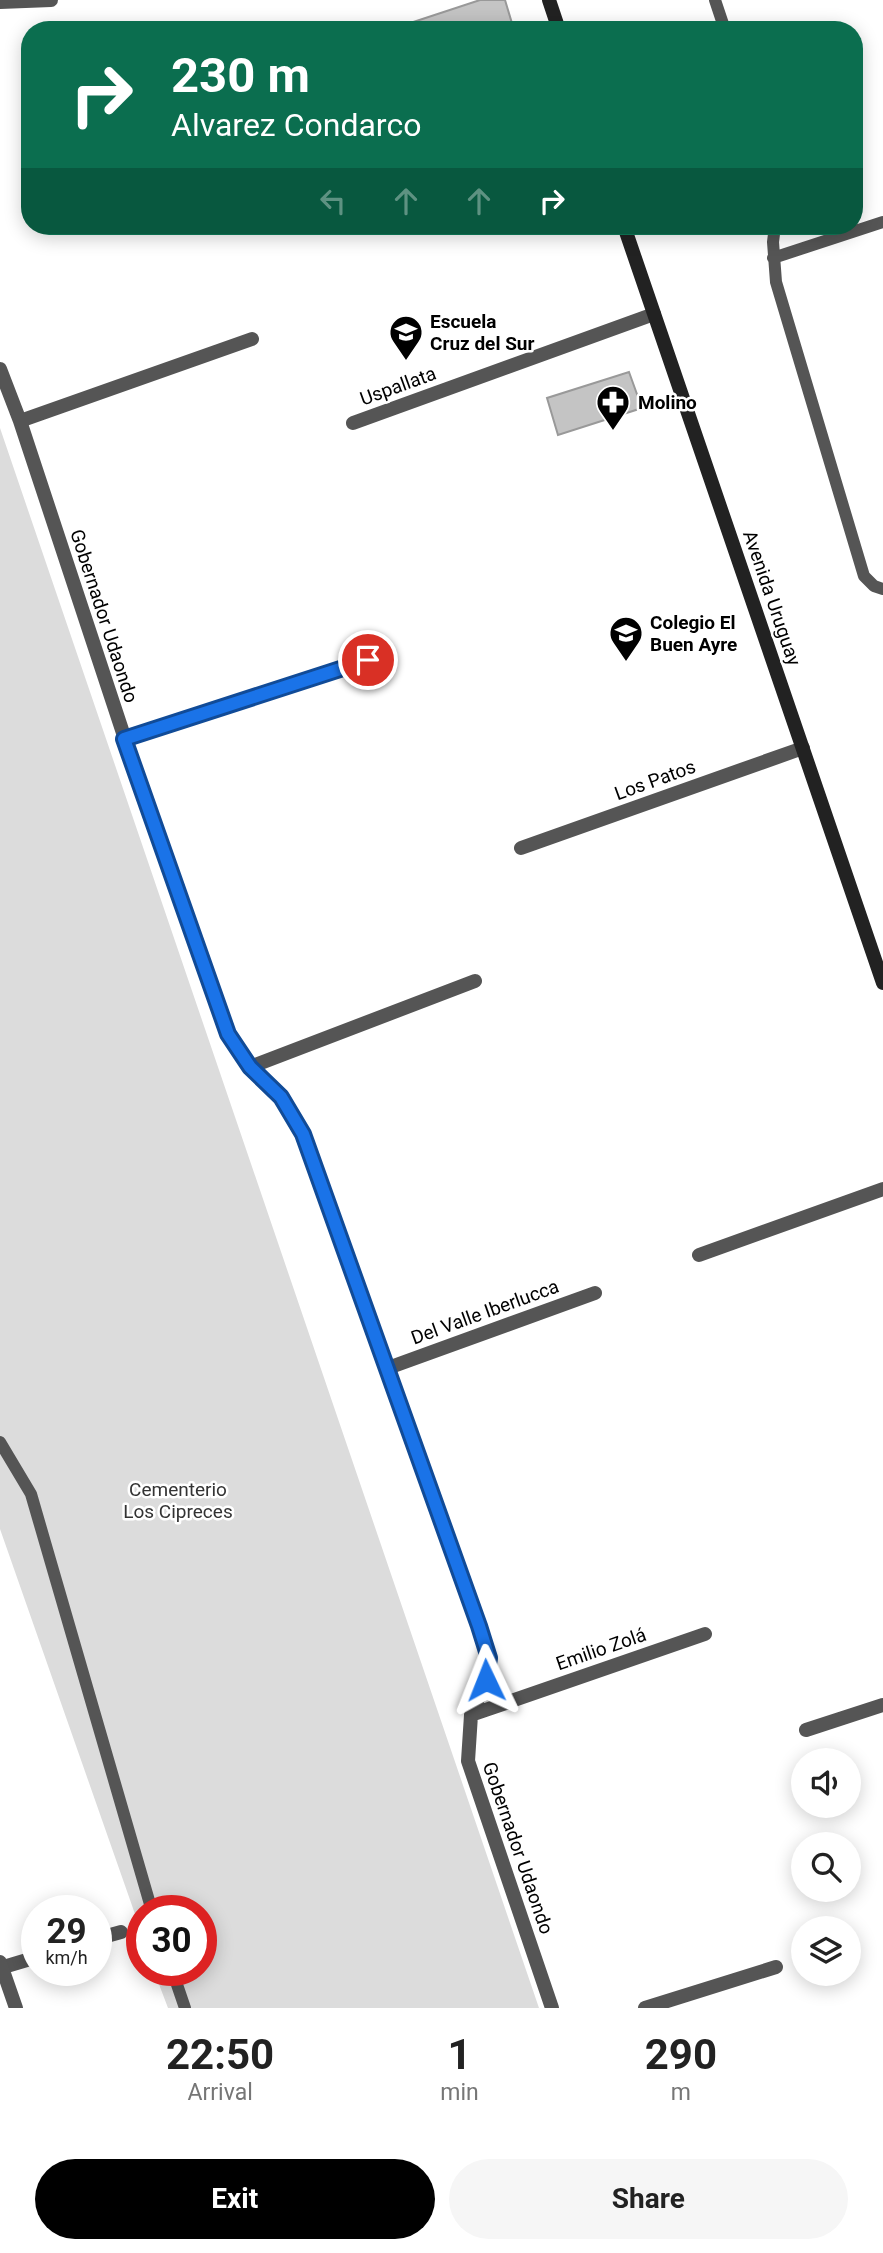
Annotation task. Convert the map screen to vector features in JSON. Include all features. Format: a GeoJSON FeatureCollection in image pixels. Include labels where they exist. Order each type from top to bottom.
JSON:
{"type":"FeatureCollection","features":[{"type":"Feature","properties":{"kind":"main road"},"geometry":{"type":"LineString","coordinates":[[549,0],[556,21]]}},
{"type":"Feature","properties":{"kind":"main road","name":"Avenida Uruguay"},"geometry":{"type":"LineString","coordinates":[[627,235],[883,983]]}},
{"type":"Feature","properties":{"kind":"street"},"geometry":{"type":"LineString","coordinates":[[0,2],[51,0]]}},
{"type":"Feature","properties":{"kind":"street","name":"Uspallata"},"geometry":{"type":"LineString","coordinates":[[353,423],[654,314]]}},
{"type":"Feature","properties":{"kind":"street"},"geometry":{"type":"LineString","coordinates":[[20,421],[252,339]]}},
{"type":"Feature","properties":{"kind":"street","name":"Gobernador Udaondo"},"geometry":{"type":"LineString","coordinates":[[0,369],[20,421],[124,739],[228,1034],[250,1067],[281,1097],[303,1134],[489,1658],[486,1680],[471,1715],[468,1760],[552,2008]]}},
{"type":"Feature","properties":{"kind":"street"},"geometry":{"type":"LineString","coordinates":[[124,739],[368,660]]}},
{"type":"Feature","properties":{"kind":"street","name":"Los Patos"},"geometry":{"type":"LineString","coordinates":[[521,848],[803,748]]}},
{"type":"Feature","properties":{"kind":"street"},"geometry":{"type":"LineString","coordinates":[[250,1067],[475,981]]}},
{"type":"Feature","properties":{"kind":"street"},"geometry":{"type":"LineString","coordinates":[[699,1255],[883,1189]]}},
{"type":"Feature","properties":{"kind":"street","name":"Del Valle Iberlucca"},"geometry":{"type":"LineString","coordinates":[[388,1368],[595,1293]]}},
{"type":"Feature","properties":{"kind":"street","name":"Emilio Zolá"},"geometry":{"type":"LineString","coordinates":[[471,1715],[705,1634]]}},
{"type":"Feature","properties":{"kind":"street"},"geometry":{"type":"LineString","coordinates":[[806,1730],[883,1704]]}},
{"type":"Feature","properties":{"kind":"street"},"geometry":{"type":"LineString","coordinates":[[112,1934],[121,1931]]}},
{"type":"Feature","properties":{"kind":"street"},"geometry":{"type":"LineString","coordinates":[[16,2008],[1,1966],[21,1961]]}},
{"type":"Feature","properties":{"kind":"street"},"geometry":{"type":"LineString","coordinates":[[645,2008],[776,1968]]}},
{"type":"Feature","properties":{"kind":"lane"},"geometry":{"type":"LineString","coordinates":[[715,0],[722,21]]}},
{"type":"Feature","properties":{"kind":"lane"},"geometry":{"type":"LineString","coordinates":[[863,229],[883,222]]}},
{"type":"Feature","properties":{"kind":"lane"},"geometry":{"type":"LineString","coordinates":[[775,235],[776,282],[864,576],[874,586],[883,589]]}},
{"type":"Feature","properties":{"kind":"lane"},"geometry":{"type":"LineString","coordinates":[[774,258],[844,235]]}},
{"type":"Feature","properties":{"kind":"lane"},"geometry":{"type":"LineString","coordinates":[[0,1442],[31,1494],[147,1895]]}},
{"type":"Feature","properties":{"kind":"lane"},"geometry":{"type":"LineString","coordinates":[[177,1986],[185,2008]]}},
{"type":"Feature","properties":{"kind":"green space","name":"Cementerio Los Cipreces"},"geometry":{"type":"Polygon","coordinates":[[[0,428],[539,2008],[168,2008],[160,1986],[217,1986],[217,1895],[128,1895],[0,1529],[0,428]]]}},
{"type":"Feature","properties":{"kind":"building"},"geometry":{"type":"Polygon","coordinates":[[[480,0],[505,0],[511,21],[416,21],[480,0]]]}},
{"type":"Feature","properties":{"kind":"building"},"geometry":{"type":"Polygon","coordinates":[[[629,372],[642,408],[558,435],[547,398],[629,372]]]}},
{"type":"Feature","properties":{"kind":"place","name":"Escuela Cruz del Sur"},"geometry":{"type":"Point","coordinates":[406,362]}},
{"type":"Feature","properties":{"kind":"place","name":"Molino"},"geometry":{"type":"Point","coordinates":[613,432]}},
{"type":"Feature","properties":{"kind":"place","name":"Colegio El Buen Ayre"},"geometry":{"type":"Point","coordinates":[626,663]}},
{"type":"Feature","properties":{"kind":"route"},"geometry":{"type":"LineString","coordinates":[[368,660],[124,739],[228,1034],[250,1067],[281,1097],[303,1134],[479,1626],[489,1658],[486,1680]]}}]}
